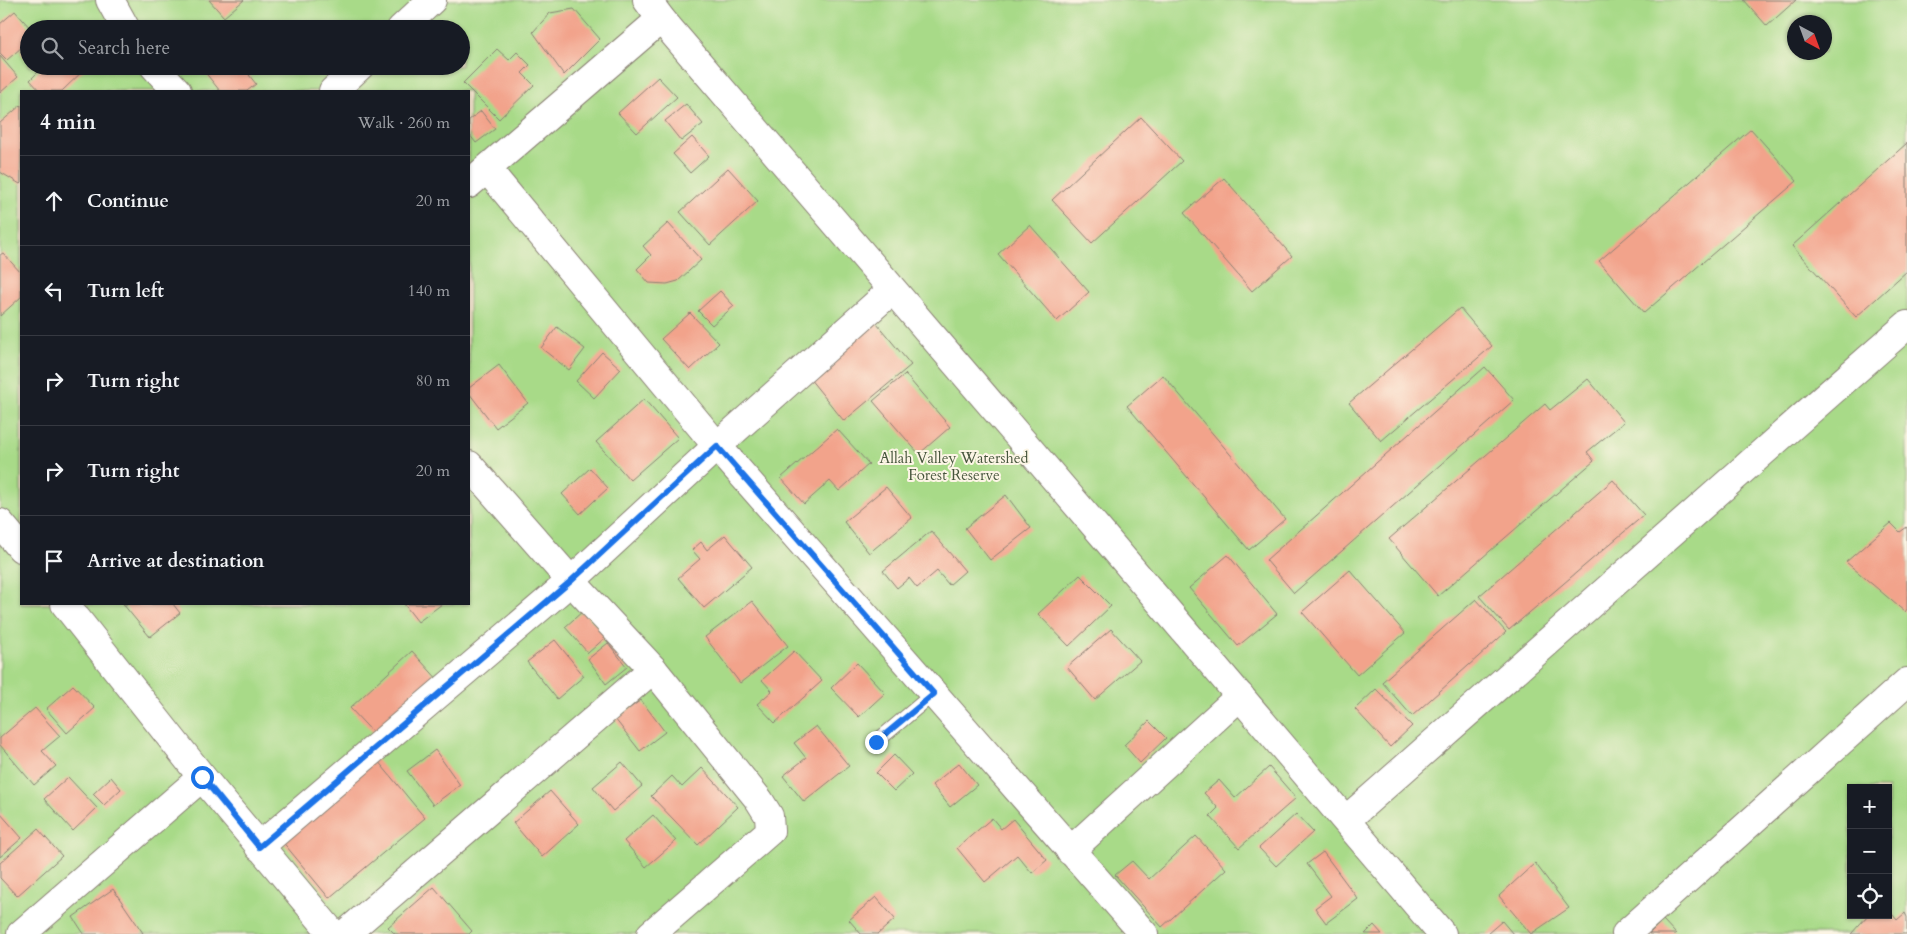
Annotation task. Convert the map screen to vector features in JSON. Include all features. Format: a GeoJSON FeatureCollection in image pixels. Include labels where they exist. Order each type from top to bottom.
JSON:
{"type":"FeatureCollection","features":[{"type":"Feature","properties":{"kind":"street"},"geometry":{"type":"LineString","coordinates":[[110,0],[121,20]]}},
{"type":"Feature","properties":{"kind":"street"},"geometry":{"type":"LineString","coordinates":[[411,20],[432,0]]}},
{"type":"Feature","properties":{"kind":"street"},"geometry":{"type":"LineString","coordinates":[[1144,934],[717,446],[478,177],[654,10],[1442,934]]}},
{"type":"Feature","properties":{"kind":"street"},"geometry":{"type":"LineString","coordinates":[[162,75],[176,90]]}},
{"type":"Feature","properties":{"kind":"street"},"geometry":{"type":"LineString","coordinates":[[334,90],[350,75]]}},
{"type":"Feature","properties":{"kind":"street"},"geometry":{"type":"LineString","coordinates":[[259,847],[571,581],[717,446],[892,290]]}},
{"type":"Feature","properties":{"kind":"street"},"geometry":{"type":"LineString","coordinates":[[1346,820],[1907,326]]}},
{"type":"Feature","properties":{"kind":"street"},"geometry":{"type":"LineString","coordinates":[[470,466],[571,581],[653,669],[759,800],[769,816],[770,831],[650,934]]}},
{"type":"Feature","properties":{"kind":"street"},"geometry":{"type":"LineString","coordinates":[[66,605],[202,777],[333,934]]}},
{"type":"Feature","properties":{"kind":"street"},"geometry":{"type":"LineString","coordinates":[[345,934],[653,669]]}},
{"type":"Feature","properties":{"kind":"street"},"geometry":{"type":"LineString","coordinates":[[1626,934],[1907,682]]}},
{"type":"Feature","properties":{"kind":"street"},"geometry":{"type":"LineString","coordinates":[[1070,851],[1240,696]]}},
{"type":"Feature","properties":{"kind":"street"},"geometry":{"type":"LineString","coordinates":[[21,934],[202,777]]}},
{"type":"Feature","properties":{"kind":"lane"},"geometry":{"type":"LineString","coordinates":[[876,742],[934,694]]}},
{"type":"Feature","properties":{"kind":"green space","name":"Allah Valley Watershed Forest Reserve"},"geometry":{"type":"Polygon","coordinates":[[[0,0],[1907,0],[1907,934],[0,934],[0,0]]]}},
{"type":"Feature","properties":{"kind":"building"},"geometry":{"type":"Polygon","coordinates":[[[209,0],[244,0],[224,17],[209,0]]]}},
{"type":"Feature","properties":{"kind":"building"},"geometry":{"type":"Polygon","coordinates":[[[1744,0],[1796,0],[1767,26],[1744,0]]]}},
{"type":"Feature","properties":{"kind":"building"},"geometry":{"type":"Polygon","coordinates":[[[574,9],[600,39],[564,75],[533,32],[550,13],[574,9]]]}},
{"type":"Feature","properties":{"kind":"building"},"geometry":{"type":"Polygon","coordinates":[[[15,11],[23,20],[20,20],[20,49],[7,60],[0,53],[0,24],[15,11]]]}},
{"type":"Feature","properties":{"kind":"building"},"geometry":{"type":"Polygon","coordinates":[[[497,49],[509,60],[517,52],[530,65],[522,73],[534,85],[499,119],[463,83],[497,49]]]}},
{"type":"Feature","properties":{"kind":"building"},"geometry":{"type":"Polygon","coordinates":[[[0,56],[18,77],[0,93],[0,56]]]}},
{"type":"Feature","properties":{"kind":"building"},"geometry":{"type":"Polygon","coordinates":[[[35,75],[79,75],[63,90],[39,90],[30,80],[35,75]]]}},
{"type":"Feature","properties":{"kind":"building"},"geometry":{"type":"Polygon","coordinates":[[[207,75],[249,75],[256,84],[248,90],[219,90],[207,75]]]}},
{"type":"Feature","properties":{"kind":"building"},"geometry":{"type":"Polygon","coordinates":[[[658,77],[677,97],[637,133],[618,113],[658,77]]]}},
{"type":"Feature","properties":{"kind":"building"},"geometry":{"type":"Polygon","coordinates":[[[686,104],[703,124],[681,141],[665,121],[686,104]]]}},
{"type":"Feature","properties":{"kind":"building"},"geometry":{"type":"Polygon","coordinates":[[[20,106],[20,184],[0,172],[0,123],[20,106]]]}},
{"type":"Feature","properties":{"kind":"building"},"geometry":{"type":"Polygon","coordinates":[[[481,111],[495,129],[476,143],[470,135],[470,119],[481,111]]]}},
{"type":"Feature","properties":{"kind":"building"},"geometry":{"type":"Polygon","coordinates":[[[1141,117],[1182,161],[1092,243],[1052,200],[1141,117]]]}},
{"type":"Feature","properties":{"kind":"building"},"geometry":{"type":"Polygon","coordinates":[[[1751,129],[1797,181],[1644,313],[1599,261],[1751,129]]]}},
{"type":"Feature","properties":{"kind":"building"},"geometry":{"type":"Polygon","coordinates":[[[692,137],[709,156],[690,173],[673,154],[692,137]]]}},
{"type":"Feature","properties":{"kind":"building"},"geometry":{"type":"Polygon","coordinates":[[[1907,143],[1907,271],[1856,317],[1792,246],[1907,143]]]}},
{"type":"Feature","properties":{"kind":"building"},"geometry":{"type":"Polygon","coordinates":[[[728,168],[758,201],[710,245],[680,212],[728,168]]]}},
{"type":"Feature","properties":{"kind":"building"},"geometry":{"type":"Polygon","coordinates":[[[1224,178],[1292,256],[1252,291],[1184,213],[1224,178]]]}},
{"type":"Feature","properties":{"kind":"building"},"geometry":{"type":"Polygon","coordinates":[[[668,223],[701,260],[678,281],[667,284],[649,283],[637,269],[651,255],[643,246],[668,223]]]}},
{"type":"Feature","properties":{"kind":"building"},"geometry":{"type":"Polygon","coordinates":[[[1030,225],[1089,292],[1057,321],[998,254],[1030,225]]]}},
{"type":"Feature","properties":{"kind":"building"},"geometry":{"type":"Polygon","coordinates":[[[3,253],[20,272],[20,298],[0,316],[0,255],[3,253]]]}},
{"type":"Feature","properties":{"kind":"building"},"geometry":{"type":"Polygon","coordinates":[[[720,291],[734,306],[712,325],[698,311],[720,291]]]}},
{"type":"Feature","properties":{"kind":"building"},"geometry":{"type":"Polygon","coordinates":[[[1460,308],[1492,346],[1381,441],[1349,403],[1460,308]]]}},
{"type":"Feature","properties":{"kind":"building"},"geometry":{"type":"Polygon","coordinates":[[[690,313],[719,343],[690,370],[661,339],[690,313]]]}},
{"type":"Feature","properties":{"kind":"building"},"geometry":{"type":"Polygon","coordinates":[[[872,318],[911,365],[844,421],[805,373],[872,318]]]}},
{"type":"Feature","properties":{"kind":"building"},"geometry":{"type":"Polygon","coordinates":[[[557,327],[585,349],[569,370],[541,348],[557,327]]]}},
{"type":"Feature","properties":{"kind":"building"},"geometry":{"type":"Polygon","coordinates":[[[602,352],[621,369],[594,398],[576,381],[602,352]]]}},
{"type":"Feature","properties":{"kind":"building"},"geometry":{"type":"Polygon","coordinates":[[[499,365],[528,403],[496,428],[470,394],[470,387],[499,365]]]}},
{"type":"Feature","properties":{"kind":"building"},"geometry":{"type":"Polygon","coordinates":[[[1485,367],[1514,400],[1294,593],[1266,560],[1485,367]]]}},
{"type":"Feature","properties":{"kind":"building"},"geometry":{"type":"Polygon","coordinates":[[[905,374],[950,427],[919,454],[873,401],[905,374]]]}},
{"type":"Feature","properties":{"kind":"building"},"geometry":{"type":"Polygon","coordinates":[[[1163,375],[1285,519],[1249,550],[1127,406],[1163,375]]]}},
{"type":"Feature","properties":{"kind":"building"},"geometry":{"type":"Polygon","coordinates":[[[1588,379],[1624,422],[1587,452],[1594,461],[1438,596],[1389,539],[1545,404],[1550,410],[1588,379]]]}},
{"type":"Feature","properties":{"kind":"building"},"geometry":{"type":"Polygon","coordinates":[[[644,399],[678,438],[630,480],[596,442],[644,399]]]}},
{"type":"Feature","properties":{"kind":"building"},"geometry":{"type":"Polygon","coordinates":[[[837,429],[869,464],[839,491],[830,481],[804,504],[781,478],[837,429]]]}},
{"type":"Feature","properties":{"kind":"building"},"geometry":{"type":"Polygon","coordinates":[[[590,468],[608,488],[580,514],[562,494],[590,468]]]}},
{"type":"Feature","properties":{"kind":"building"},"geometry":{"type":"Polygon","coordinates":[[[1613,480],[1644,515],[1509,630],[1479,596],[1613,480]]]}},
{"type":"Feature","properties":{"kind":"building"},"geometry":{"type":"Polygon","coordinates":[[[886,487],[912,518],[869,553],[844,522],[886,487]]]}},
{"type":"Feature","properties":{"kind":"building"},"geometry":{"type":"Polygon","coordinates":[[[1006,495],[1031,528],[990,560],[965,528],[1006,495]]]}},
{"type":"Feature","properties":{"kind":"building"},"geometry":{"type":"Polygon","coordinates":[[[1891,523],[1900,532],[1907,527],[1907,609],[1905,612],[1846,562],[1891,523]]]}},
{"type":"Feature","properties":{"kind":"building"},"geometry":{"type":"Polygon","coordinates":[[[931,531],[965,571],[949,585],[937,571],[917,588],[909,578],[897,588],[883,571],[931,531]]]}},
{"type":"Feature","properties":{"kind":"building"},"geometry":{"type":"Polygon","coordinates":[[[725,535],[752,567],[704,608],[678,578],[700,559],[692,550],[701,542],[707,550],[725,535]]]}},
{"type":"Feature","properties":{"kind":"building"},"geometry":{"type":"Polygon","coordinates":[[[1228,555],[1277,614],[1238,646],[1189,588],[1228,555]]]}},
{"type":"Feature","properties":{"kind":"building"},"geometry":{"type":"Polygon","coordinates":[[[1350,570],[1405,633],[1357,675],[1302,612],[1350,570]]]}},
{"type":"Feature","properties":{"kind":"building"},"geometry":{"type":"Polygon","coordinates":[[[1080,575],[1111,606],[1069,646],[1038,614],[1080,575]]]}},
{"type":"Feature","properties":{"kind":"building"},"geometry":{"type":"Polygon","coordinates":[[[1476,599],[1506,632],[1412,716],[1382,682],[1476,599]]]}},
{"type":"Feature","properties":{"kind":"building"},"geometry":{"type":"Polygon","coordinates":[[[752,601],[788,646],[740,683],[705,637],[752,601]]]}},
{"type":"Feature","properties":{"kind":"building"},"geometry":{"type":"Polygon","coordinates":[[[124,605],[174,605],[180,613],[150,637],[124,605]]]}},
{"type":"Feature","properties":{"kind":"building"},"geometry":{"type":"Polygon","coordinates":[[[405,605],[441,605],[418,622],[405,605]]]}},
{"type":"Feature","properties":{"kind":"building"},"geometry":{"type":"Polygon","coordinates":[[[583,611],[607,636],[588,653],[565,627],[583,611]]]}},
{"type":"Feature","properties":{"kind":"building"},"geometry":{"type":"Polygon","coordinates":[[[1111,629],[1140,661],[1095,700],[1067,667],[1111,629]]]}},
{"type":"Feature","properties":{"kind":"building"},"geometry":{"type":"Polygon","coordinates":[[[555,640],[584,676],[557,699],[527,662],[555,640]]]}},
{"type":"Feature","properties":{"kind":"building"},"geometry":{"type":"Polygon","coordinates":[[[608,643],[627,667],[606,684],[588,659],[608,643]]]}},
{"type":"Feature","properties":{"kind":"building"},"geometry":{"type":"Polygon","coordinates":[[[412,651],[440,682],[379,739],[350,708],[412,651]]]}},
{"type":"Feature","properties":{"kind":"building"},"geometry":{"type":"Polygon","coordinates":[[[794,651],[822,681],[775,723],[757,704],[772,691],[762,680],[794,651]]]}},
{"type":"Feature","properties":{"kind":"building"},"geometry":{"type":"Polygon","coordinates":[[[857,663],[885,693],[859,717],[831,688],[857,663]]]}},
{"type":"Feature","properties":{"kind":"building"},"geometry":{"type":"Polygon","coordinates":[[[73,685],[95,708],[67,733],[46,709],[73,685]]]}},
{"type":"Feature","properties":{"kind":"building"},"geometry":{"type":"Polygon","coordinates":[[[1376,689],[1412,726],[1390,747],[1355,709],[1376,689]]]}},
{"type":"Feature","properties":{"kind":"building"},"geometry":{"type":"Polygon","coordinates":[[[641,700],[665,732],[640,751],[615,719],[641,700]]]}},
{"type":"Feature","properties":{"kind":"building"},"geometry":{"type":"Polygon","coordinates":[[[35,708],[60,736],[42,751],[56,766],[34,785],[0,745],[0,738],[35,708]]]}},
{"type":"Feature","properties":{"kind":"building"},"geometry":{"type":"Polygon","coordinates":[[[1149,721],[1166,738],[1140,763],[1124,745],[1149,721]]]}},
{"type":"Feature","properties":{"kind":"building"},"geometry":{"type":"Polygon","coordinates":[[[816,726],[849,766],[804,802],[783,776],[806,758],[794,743],[816,726]]]}},
{"type":"Feature","properties":{"kind":"building"},"geometry":{"type":"Polygon","coordinates":[[[435,750],[460,785],[433,805],[407,771],[435,750]]]}},
{"type":"Feature","properties":{"kind":"building"},"geometry":{"type":"Polygon","coordinates":[[[373,755],[425,818],[329,898],[277,835],[373,755]]]}},
{"type":"Feature","properties":{"kind":"building"},"geometry":{"type":"Polygon","coordinates":[[[894,755],[912,774],[894,791],[876,773],[894,755]]]}},
{"type":"Feature","properties":{"kind":"building"},"geometry":{"type":"Polygon","coordinates":[[[622,762],[642,786],[613,811],[593,787],[622,762]]]}},
{"type":"Feature","properties":{"kind":"building"},"geometry":{"type":"Polygon","coordinates":[[[959,763],[977,785],[950,807],[932,785],[959,763]]]}},
{"type":"Feature","properties":{"kind":"building"},"geometry":{"type":"Polygon","coordinates":[[[1269,767],[1296,798],[1239,848],[1210,816],[1218,808],[1204,793],[1219,780],[1235,798],[1269,767]]]}},
{"type":"Feature","properties":{"kind":"building"},"geometry":{"type":"Polygon","coordinates":[[[702,768],[738,807],[698,845],[651,796],[672,776],[682,787],[702,768]]]}},
{"type":"Feature","properties":{"kind":"building"},"geometry":{"type":"Polygon","coordinates":[[[68,777],[97,808],[73,831],[44,799],[68,777]]]}},
{"type":"Feature","properties":{"kind":"building"},"geometry":{"type":"Polygon","coordinates":[[[111,777],[121,789],[104,805],[93,794],[111,777]]]}},
{"type":"Feature","properties":{"kind":"building"},"geometry":{"type":"Polygon","coordinates":[[[550,791],[579,824],[542,857],[513,823],[550,791]]]}},
{"type":"Feature","properties":{"kind":"building"},"geometry":{"type":"Polygon","coordinates":[[[0,813],[22,838],[0,857],[0,813]]]}},
{"type":"Feature","properties":{"kind":"building"},"geometry":{"type":"Polygon","coordinates":[[[1296,814],[1313,832],[1276,866],[1259,848],[1296,814]]]}},
{"type":"Feature","properties":{"kind":"building"},"geometry":{"type":"Polygon","coordinates":[[[653,815],[676,841],[646,867],[624,841],[653,815]]]}},
{"type":"Feature","properties":{"kind":"building"},"geometry":{"type":"Polygon","coordinates":[[[992,818],[1001,829],[1013,819],[1047,860],[1032,873],[1017,855],[985,882],[957,848],[992,818]]]}},
{"type":"Feature","properties":{"kind":"building"},"geometry":{"type":"Polygon","coordinates":[[[38,829],[62,856],[17,896],[0,878],[0,863],[38,829]]]}},
{"type":"Feature","properties":{"kind":"building"},"geometry":{"type":"Polygon","coordinates":[[[1196,836],[1226,869],[1162,927],[1115,875],[1132,861],[1149,879],[1196,836]]]}},
{"type":"Feature","properties":{"kind":"building"},"geometry":{"type":"Polygon","coordinates":[[[1323,852],[1358,899],[1326,923],[1315,908],[1331,896],[1307,864],[1323,852]]]}},
{"type":"Feature","properties":{"kind":"building"},"geometry":{"type":"Polygon","coordinates":[[[1535,863],[1569,908],[1531,934],[1499,896],[1535,863]]]}},
{"type":"Feature","properties":{"kind":"building"},"geometry":{"type":"Polygon","coordinates":[[[434,887],[472,931],[469,934],[395,934],[388,927],[434,887]]]}},
{"type":"Feature","properties":{"kind":"building"},"geometry":{"type":"Polygon","coordinates":[[[113,889],[143,933],[84,934],[73,917],[113,889]]]}},
{"type":"Feature","properties":{"kind":"building"},"geometry":{"type":"Polygon","coordinates":[[[876,897],[895,919],[878,934],[861,934],[849,920],[876,897]]]}},
{"type":"Feature","properties":{"kind":"building"},"geometry":{"type":"Polygon","coordinates":[[[1905,913],[1907,917],[1907,934],[1851,934],[1864,919],[1892,919],[1892,914],[1897,920],[1905,913]]]}},
{"type":"Feature","properties":{"kind":"building"},"geometry":{"type":"Polygon","coordinates":[[[1663,920],[1676,934],[1649,934],[1663,920]]]}},
{"type":"Feature","properties":{"kind":"building"},"geometry":{"type":"Polygon","coordinates":[[[1502,921],[1513,934],[1487,934],[1502,921]]]}},
{"type":"Feature","properties":{"kind":"building"},"geometry":{"type":"Polygon","coordinates":[[[1374,925],[1382,934],[1365,934],[1374,925]]]}},
{"type":"Feature","properties":{"kind":"route"},"geometry":{"type":"LineString","coordinates":[[202,777],[259,847],[571,581],[717,446],[934,694],[876,742]]}}]}
